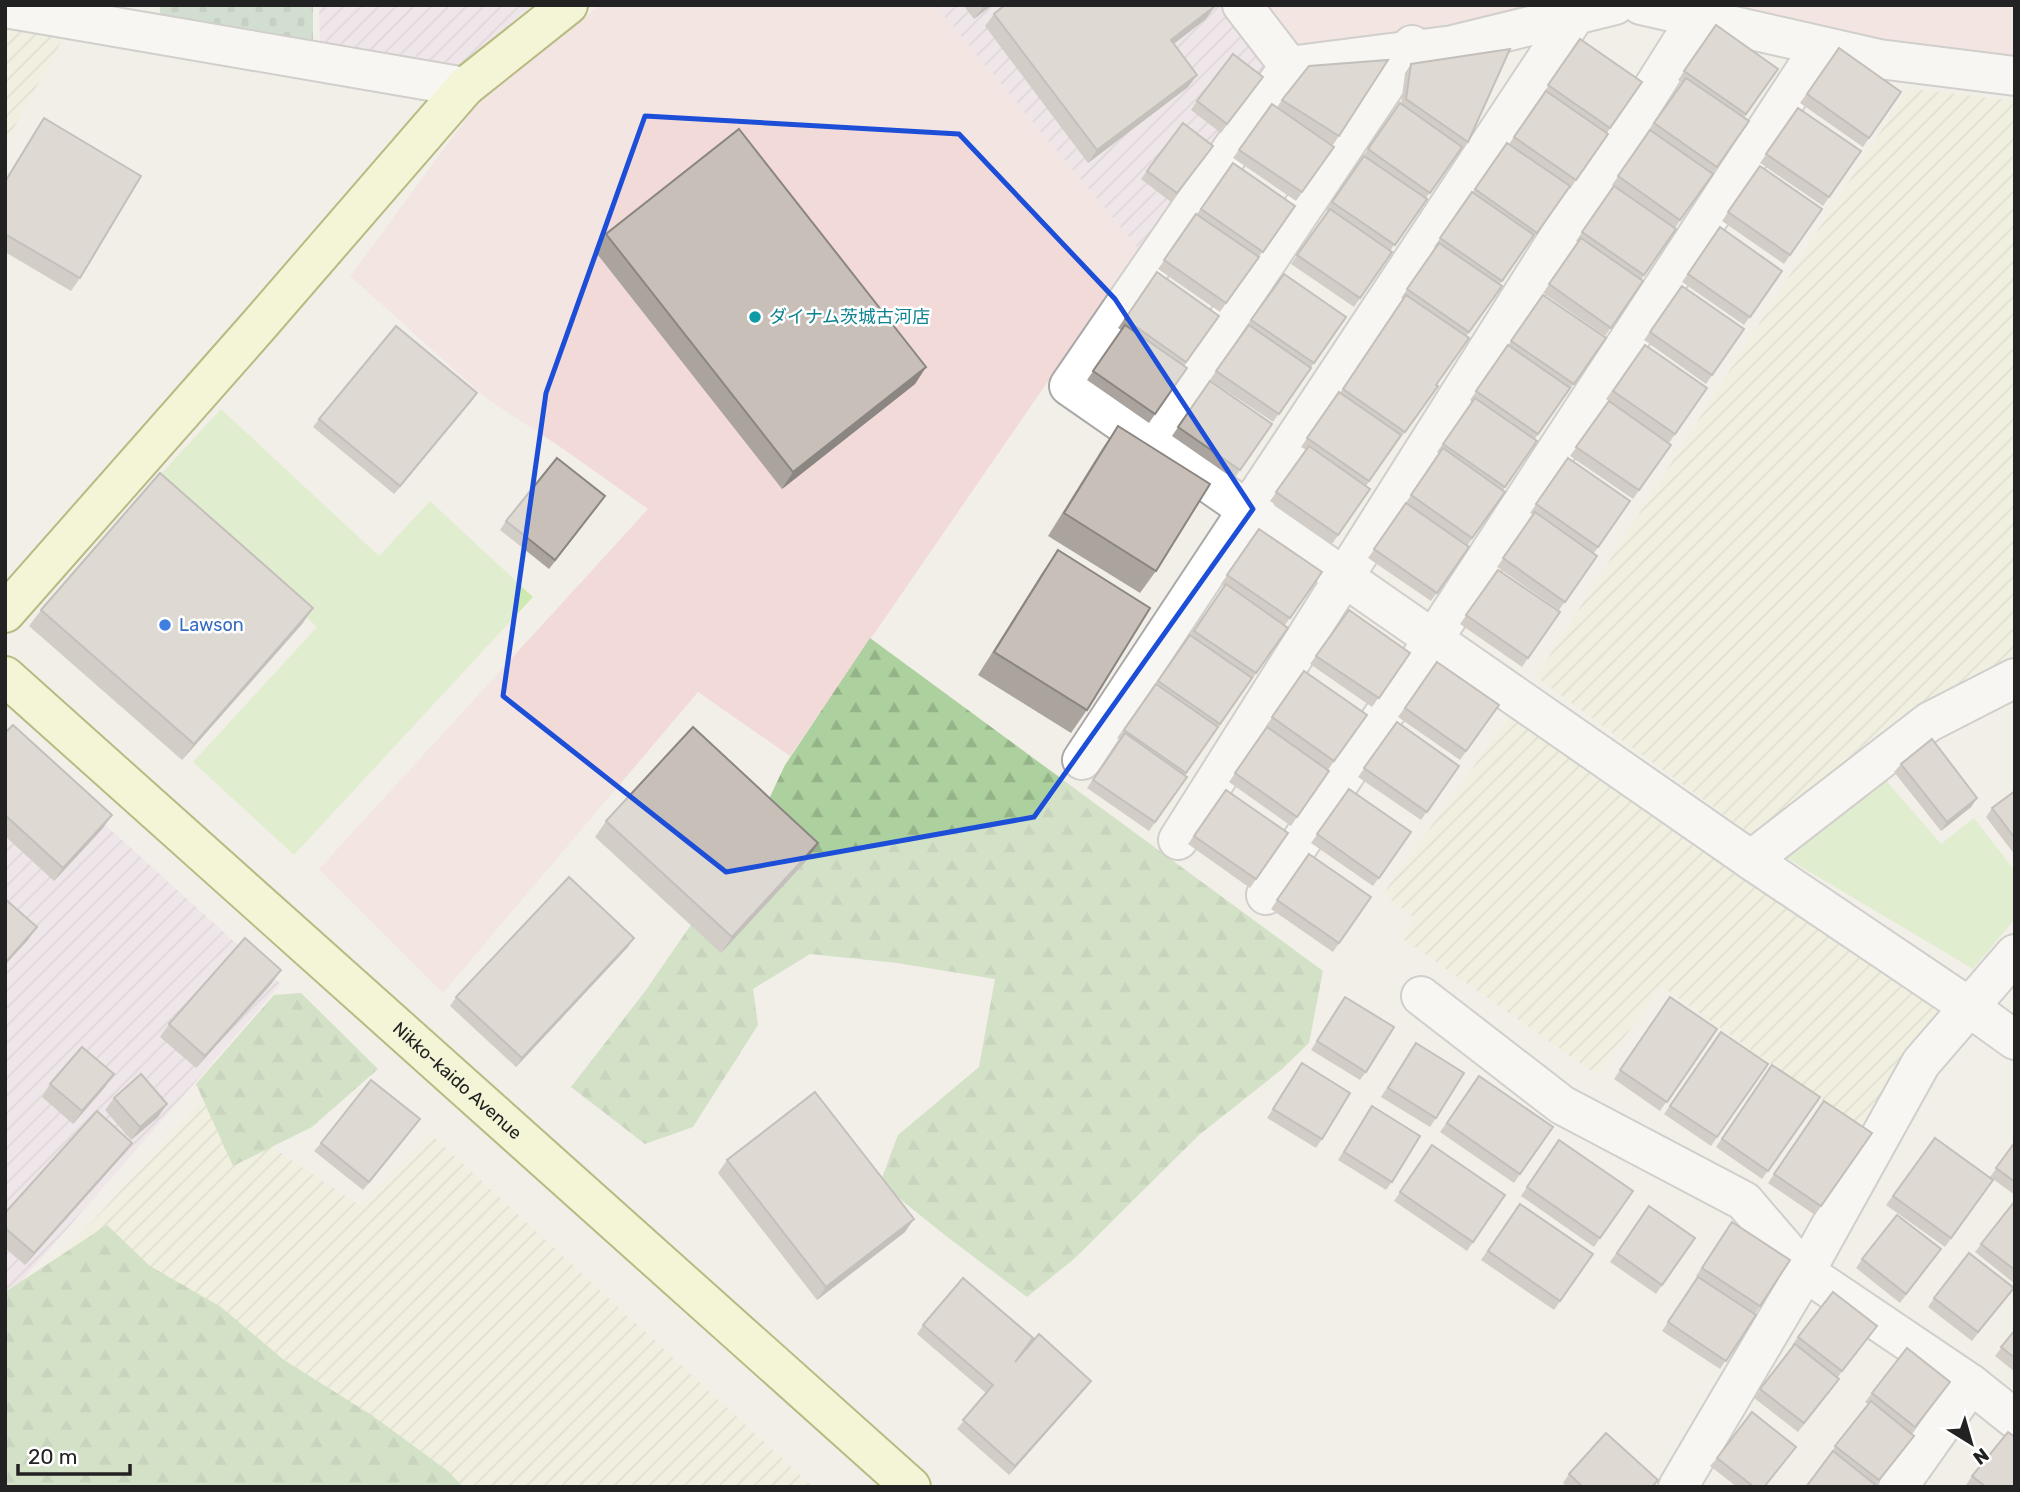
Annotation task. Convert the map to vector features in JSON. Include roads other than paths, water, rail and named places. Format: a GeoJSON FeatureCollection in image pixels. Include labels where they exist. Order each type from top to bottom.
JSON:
{"type":"FeatureCollection","features":[{"type":"Feature","properties":{"kind":"main road"},"geometry":{"type":"LineString","coordinates":[[5,613],[465,87],[568,5]]}},
{"type":"Feature","properties":{"kind":"main road","name":"Nikko-kaido Avenue"},"geometry":{"type":"LineString","coordinates":[[5,676],[911,1487]]}},
{"type":"Feature","properties":{"kind":"street"},"geometry":{"type":"LineString","coordinates":[[1242,5],[1289,66]]}},
{"type":"Feature","properties":{"kind":"street"},"geometry":{"type":"LineString","coordinates":[[1615,5],[1453,45],[1410,48],[1289,66],[1069,386],[2015,1040]]}},
{"type":"Feature","properties":{"kind":"street"},"geometry":{"type":"LineString","coordinates":[[1641,5],[1879,59],[2015,76]]}},
{"type":"Feature","properties":{"kind":"street"},"geometry":{"type":"LineString","coordinates":[[5,8],[465,87]]}},
{"type":"Feature","properties":{"kind":"street"},"geometry":{"type":"LineString","coordinates":[[1082,760],[1576,14]]}},
{"type":"Feature","properties":{"kind":"street"},"geometry":{"type":"LineString","coordinates":[[1178,839],[1697,18]]}},
{"type":"Feature","properties":{"kind":"street"},"geometry":{"type":"LineString","coordinates":[[1266,895],[1821,46]]}},
{"type":"Feature","properties":{"kind":"street"},"geometry":{"type":"LineString","coordinates":[[1147,440],[1410,48]]}},
{"type":"Feature","properties":{"kind":"street"},"geometry":{"type":"LineString","coordinates":[[1751,860],[1929,722],[2015,678]]}},
{"type":"Feature","properties":{"kind":"street"},"geometry":{"type":"LineString","coordinates":[[1678,1487],[1805,1272],[1922,1063],[2015,954]]}},
{"type":"Feature","properties":{"kind":"street"},"geometry":{"type":"LineString","coordinates":[[1421,996],[1562,1105],[1744,1201],[1805,1272],[1972,1384],[2015,1419]]}},
{"type":"Feature","properties":{"kind":"street"},"geometry":{"type":"LineString","coordinates":[[1899,1487],[1972,1384]]}},
{"type":"Feature","properties":{"kind":"place","name":"ダイナム茨城古河店"},"geometry":{"type":"Point","coordinates":[755,317]}},
{"type":"Feature","properties":{"kind":"place","name":"Lawson"},"geometry":{"type":"Point","coordinates":[165,625]}}]}
